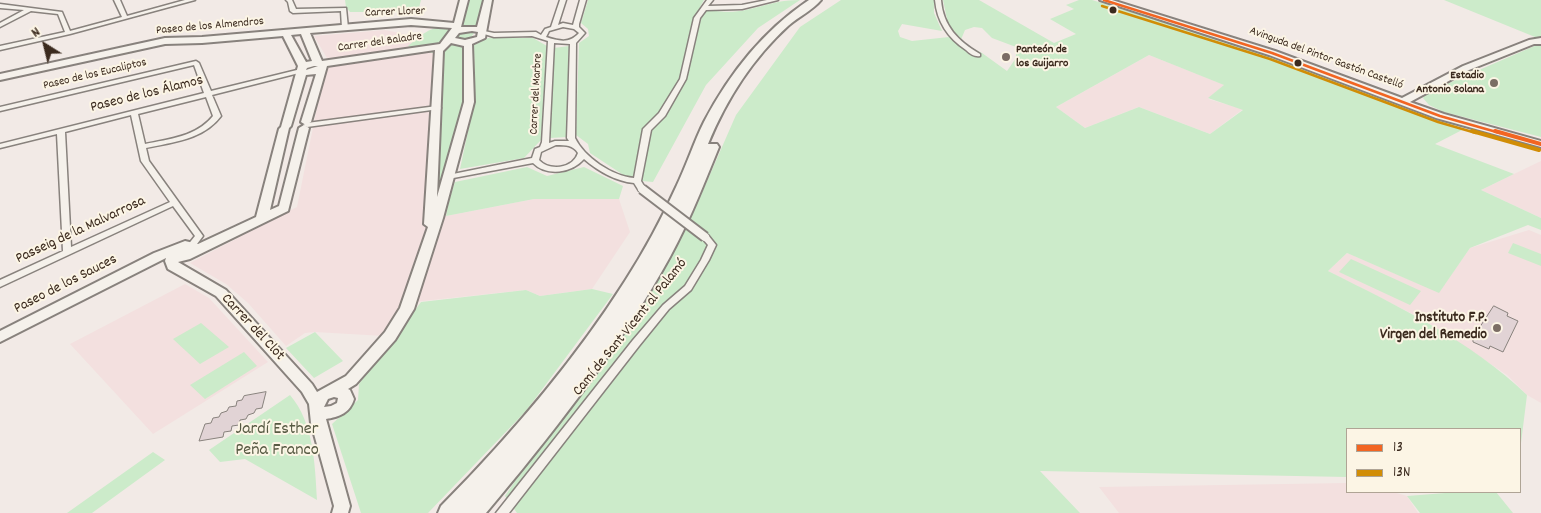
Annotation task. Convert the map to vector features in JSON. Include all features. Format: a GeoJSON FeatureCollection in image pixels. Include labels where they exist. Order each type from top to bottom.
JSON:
{"type":"FeatureCollection","features":[{"type":"Feature","properties":{"kind":"highway"},"geometry":{"type":"LineString","coordinates":[[449,513],[530,422],[567,376],[614,311],[662,229],[718,108],[747,64],[782,27],[818,0]]}},
{"type":"Feature","properties":{"kind":"highway"},"geometry":{"type":"LineString","coordinates":[[472,513],[547,426],[629,312],[669,243],[688,204],[720,127],[748,80],[788,32],[818,0]]}},
{"type":"Feature","properties":{"kind":"street"},"geometry":{"type":"LineString","coordinates":[[117,0],[125,18]]}},
{"type":"Feature","properties":{"kind":"street"},"geometry":{"type":"LineString","coordinates":[[0,48],[68,33],[192,0]]}},
{"type":"Feature","properties":{"kind":"street"},"geometry":{"type":"LineString","coordinates":[[289,0],[293,11],[344,9],[346,28]]}},
{"type":"Feature","properties":{"kind":"street"},"geometry":{"type":"LineString","coordinates":[[429,237],[440,49],[450,39],[456,28],[464,0]]}},
{"type":"Feature","properties":{"kind":"street"},"geometry":{"type":"LineString","coordinates":[[488,0],[482,34],[544,34],[554,27],[563,25],[576,27],[582,33],[573,43],[571,138],[582,153],[596,165],[621,179],[637,181],[647,129],[662,114],[683,79],[697,18],[710,0]]}},
{"type":"Feature","properties":{"kind":"street"},"geometry":{"type":"LineString","coordinates":[[554,27],[563,0]]}},
{"type":"Feature","properties":{"kind":"street"},"geometry":{"type":"LineString","coordinates":[[576,27],[583,0]]}},
{"type":"Feature","properties":{"kind":"street"},"geometry":{"type":"LineString","coordinates":[[705,8],[742,7],[772,0]]}},
{"type":"Feature","properties":{"kind":"street"},"geometry":{"type":"LineString","coordinates":[[938,0],[943,23],[949,33],[968,50],[978,54]]}},
{"type":"Feature","properties":{"kind":"street","name":"Avinguda del Pintor Gastón Castelló"},"geometry":{"type":"LineString","coordinates":[[1104,0],[1273,51],[1440,116],[1541,143]]}},
{"type":"Feature","properties":{"kind":"street"},"geometry":{"type":"LineString","coordinates":[[0,6],[60,13],[68,33]]}},
{"type":"Feature","properties":{"kind":"street"},"geometry":{"type":"LineString","coordinates":[[0,25],[30,10]]}},
{"type":"Feature","properties":{"kind":"street","name":"Carrer Llorer"},"geometry":{"type":"LineString","coordinates":[[305,32],[411,22],[456,28],[472,28],[482,34]]}},
{"type":"Feature","properties":{"kind":"street"},"geometry":{"type":"LineString","coordinates":[[184,251],[217,239],[284,208],[320,65],[305,32]]}},
{"type":"Feature","properties":{"kind":"street","name":"Paseo de los Almendros"},"geometry":{"type":"LineString","coordinates":[[0,77],[165,41],[305,32]]}},
{"type":"Feature","properties":{"kind":"street"},"geometry":{"type":"LineString","coordinates":[[262,218],[302,70],[286,33]]}},
{"type":"Feature","properties":{"kind":"street","name":"Carrer del Baladre"},"geometry":{"type":"LineString","coordinates":[[302,70],[316,71],[320,65],[355,58],[452,48],[482,34]]}},
{"type":"Feature","properties":{"kind":"street"},"geometry":{"type":"LineString","coordinates":[[544,34],[551,42],[560,43],[575,40]]}},
{"type":"Feature","properties":{"kind":"street"},"geometry":{"type":"LineString","coordinates":[[307,388],[336,393],[345,404],[330,414],[317,408],[323,396],[336,393],[351,380],[390,336],[407,309],[429,237],[437,218],[468,102],[466,43],[453,42],[450,39]]}},
{"type":"Feature","properties":{"kind":"street","name":"Carrer del Marbre"},"geometry":{"type":"LineString","coordinates":[[544,147],[546,142],[551,42]]}},
{"type":"Feature","properties":{"kind":"street"},"geometry":{"type":"LineString","coordinates":[[1404,101],[1478,63],[1532,42],[1541,42]]}},
{"type":"Feature","properties":{"kind":"street","name":"Paseo de los Eucaliptos"},"geometry":{"type":"LineString","coordinates":[[0,109],[196,63],[207,93]]}},
{"type":"Feature","properties":{"kind":"street","name":"Paseo de los Álamos"},"geometry":{"type":"LineString","coordinates":[[0,146],[302,70]]}},
{"type":"Feature","properties":{"kind":"street"},"geometry":{"type":"LineString","coordinates":[[1385,95],[1405,95],[1434,84]]}},
{"type":"Feature","properties":{"kind":"street"},"geometry":{"type":"LineString","coordinates":[[142,147],[196,134],[211,125],[216,116],[207,93]]}},
{"type":"Feature","properties":{"kind":"street","name":"Avinguda del Pintor Gastón Castelló"},"geometry":{"type":"LineString","coordinates":[[1385,95],[1541,143]]}},
{"type":"Feature","properties":{"kind":"street","name":"Avinguda del Pintor Gastón Castelló"},"geometry":{"type":"LineString","coordinates":[[1415,95],[1414,101],[1427,109]]}},
{"type":"Feature","properties":{"kind":"street"},"geometry":{"type":"LineString","coordinates":[[285,128],[294,121],[306,125],[437,108]]}},
{"type":"Feature","properties":{"kind":"street"},"geometry":{"type":"LineString","coordinates":[[134,113],[145,162],[174,202],[184,251]]}},
{"type":"Feature","properties":{"kind":"street"},"geometry":{"type":"LineString","coordinates":[[61,131],[67,252]]}},
{"type":"Feature","properties":{"kind":"street"},"geometry":{"type":"LineString","coordinates":[[574,144],[556,143],[544,147],[535,156],[535,160],[538,165],[546,168],[565,168],[580,159],[582,153]]}},
{"type":"Feature","properties":{"kind":"street"},"geometry":{"type":"LineString","coordinates":[[448,178],[535,160]]}},
{"type":"Feature","properties":{"kind":"street"},"geometry":{"type":"LineString","coordinates":[[574,164],[596,165]]}},
{"type":"Feature","properties":{"kind":"street","name":"Camí de Sant Vicent al Palamó"},"geometry":{"type":"LineString","coordinates":[[502,513],[636,343],[666,307],[688,288],[706,260],[712,245],[642,189],[637,181]]}},
{"type":"Feature","properties":{"kind":"street","name":"Passeig de la Malvarrosa"},"geometry":{"type":"LineString","coordinates":[[0,284],[174,202]]}},
{"type":"Feature","properties":{"kind":"street"},"geometry":{"type":"LineString","coordinates":[[184,251],[208,246],[217,239]]}},
{"type":"Feature","properties":{"kind":"street","name":"Carrer del Clot"},"geometry":{"type":"LineString","coordinates":[[151,262],[184,251],[307,388],[317,408],[322,434],[342,506],[340,513]]}},
{"type":"Feature","properties":{"kind":"street","name":"Paseo de los Sauces"},"geometry":{"type":"LineString","coordinates":[[0,337],[151,262]]}},
{"type":"Feature","properties":{"kind":"street"},"geometry":{"type":"LineString","coordinates":[[322,434],[336,411]]}},
{"type":"Feature","properties":{"kind":"shaded area"},"geometry":{"type":"Polygon","coordinates":[[[385,30],[419,37],[409,46],[436,54],[437,202],[449,200],[446,216],[534,199],[619,199],[630,232],[592,289],[540,296],[526,290],[404,303],[384,336],[305,333],[286,346],[248,303],[226,284],[190,263],[297,207],[327,58],[314,36],[385,30]]]}},
{"type":"Feature","properties":{"kind":"shaded area"},"geometry":{"type":"Polygon","coordinates":[[[1149,55],[1225,85],[1208,99],[1243,109],[1210,134],[1139,107],[1085,128],[1056,107],[1149,55]]]}},
{"type":"Feature","properties":{"kind":"shaded area"},"geometry":{"type":"Polygon","coordinates":[[[1541,161],[1541,218],[1481,190],[1514,174],[1541,161]]]}},
{"type":"Feature","properties":{"kind":"shaded area"},"geometry":{"type":"Polygon","coordinates":[[[1529,230],[1541,235],[1541,403],[1527,395],[1507,375],[1424,320],[1328,271],[1347,253],[1439,292],[1470,248],[1529,230]]]}},
{"type":"Feature","properties":{"kind":"shaded area"},"geometry":{"type":"Polygon","coordinates":[[[185,284],[209,298],[268,362],[153,434],[70,344],[185,284]]]}},
{"type":"Feature","properties":{"kind":"shaded area"},"geometry":{"type":"Polygon","coordinates":[[[1346,483],[1346,493],[1396,493],[1407,496],[1418,513],[1119,513],[1099,487],[1346,483]]]}},
{"type":"Feature","properties":{"kind":"green space"},"geometry":{"type":"Polygon","coordinates":[[[345,0],[421,0],[418,12],[350,12],[346,7],[345,0]]]}},
{"type":"Feature","properties":{"kind":"green space"},"geometry":{"type":"Polygon","coordinates":[[[465,0],[485,0],[480,25],[464,47],[466,103],[437,202],[436,54],[408,46],[431,29],[459,24],[465,0]]]}},
{"type":"Feature","properties":{"kind":"green space"},"geometry":{"type":"Polygon","coordinates":[[[588,0],[704,0],[700,7],[728,12],[800,0],[758,28],[706,85],[653,182],[631,180],[590,153],[588,144],[576,135],[579,43],[589,36],[588,29],[581,23],[588,0]]]}},
{"type":"Feature","properties":{"kind":"green space"},"geometry":{"type":"Polygon","coordinates":[[[841,0],[934,0],[934,13],[942,31],[902,24],[898,31],[900,37],[912,41],[949,37],[958,41],[948,24],[943,0],[979,0],[1054,43],[1076,34],[1050,19],[1074,9],[1066,5],[1079,0],[1092,0],[1249,48],[1464,129],[1435,144],[1514,174],[1481,190],[1541,218],[1541,230],[1528,225],[1470,248],[1439,293],[1347,253],[1328,271],[1407,311],[1458,341],[1527,395],[1521,443],[1521,428],[1346,428],[1346,477],[1040,471],[1080,513],[517,513],[505,496],[690,220],[736,115],[800,27],[841,0]],[[974,27],[965,30],[960,42],[982,53],[1007,71],[1016,58],[1016,47],[992,38],[982,28],[974,27]],[[1149,55],[1056,107],[1085,128],[1139,107],[1210,134],[1243,110],[1208,98],[1224,85],[1149,55]]]}},
{"type":"Feature","properties":{"kind":"green space"},"geometry":{"type":"Polygon","coordinates":[[[1444,0],[1541,0],[1541,37],[1535,37],[1444,0]]]}},
{"type":"Feature","properties":{"kind":"green space"},"geometry":{"type":"Polygon","coordinates":[[[488,38],[533,38],[547,46],[541,140],[524,158],[460,169],[475,98],[474,45],[488,38]]]}},
{"type":"Feature","properties":{"kind":"green space","name":"Estadio Antonio Solana"},"geometry":{"type":"Polygon","coordinates":[[[1541,44],[1541,137],[1444,112],[1429,105],[1423,98],[1426,93],[1541,44]]]}},
{"type":"Feature","properties":{"kind":"green space"},"geometry":{"type":"Polygon","coordinates":[[[569,46],[567,137],[550,138],[554,48],[569,46]]]}},
{"type":"Feature","properties":{"kind":"green space"},"geometry":{"type":"Polygon","coordinates":[[[527,167],[547,176],[584,167],[623,186],[619,199],[534,199],[446,216],[455,182],[527,167]]]}},
{"type":"Feature","properties":{"kind":"green space"},"geometry":{"type":"Polygon","coordinates":[[[1513,243],[1541,254],[1541,266],[1508,253],[1513,243]]]}},
{"type":"Feature","properties":{"kind":"green space"},"geometry":{"type":"Polygon","coordinates":[[[1351,259],[1421,291],[1410,305],[1339,272],[1351,259]]]}},
{"type":"Feature","properties":{"kind":"green space"},"geometry":{"type":"Polygon","coordinates":[[[592,289],[613,294],[526,411],[428,513],[361,513],[332,424],[358,400],[359,384],[421,302],[526,290],[540,296],[592,289]]]}},
{"type":"Feature","properties":{"kind":"green space"},"geometry":{"type":"Polygon","coordinates":[[[201,323],[229,347],[200,364],[173,339],[201,323]]]}},
{"type":"Feature","properties":{"kind":"green space"},"geometry":{"type":"Polygon","coordinates":[[[315,332],[343,361],[314,378],[286,348],[315,332]]]}},
{"type":"Feature","properties":{"kind":"green space"},"geometry":{"type":"Polygon","coordinates":[[[244,352],[257,366],[205,399],[190,385],[244,352]]]}},
{"type":"Feature","properties":{"kind":"green space","name":"Jardí Esther Peña Franco"},"geometry":{"type":"Polygon","coordinates":[[[290,395],[298,406],[309,431],[314,459],[317,500],[245,459],[220,462],[209,450],[290,395]]]}},
{"type":"Feature","properties":{"kind":"green space"},"geometry":{"type":"Polygon","coordinates":[[[153,452],[165,460],[92,513],[67,513],[153,452]]]}},
{"type":"Feature","properties":{"kind":"green space"},"geometry":{"type":"Polygon","coordinates":[[[1445,493],[1497,493],[1513,513],[1420,513],[1407,496],[1445,493]]]}},
{"type":"Feature","properties":{"kind":"building","name":"Instituto F.P. Virgen del Remedio"},"geometry":{"type":"Polygon","coordinates":[[[1494,306],[1508,313],[1507,316],[1518,321],[1503,352],[1490,346],[1489,349],[1473,342],[1473,338],[1494,306]]]}},
{"type":"Feature","properties":{"kind":"building"},"geometry":{"type":"Polygon","coordinates":[[[266,392],[262,408],[256,409],[246,419],[240,420],[239,425],[232,426],[231,431],[224,432],[223,437],[199,441],[205,424],[211,423],[213,418],[219,417],[229,407],[236,406],[237,401],[242,400],[244,396],[266,392]]]}},
{"type":"Feature","properties":{"kind":"transit line","name":"13"},"geometry":{"type":"LineString","coordinates":[[1104,0],[1272,53],[1440,116],[1541,144]]}},
{"type":"Feature","properties":{"kind":"transit line","name":"13N"},"geometry":{"type":"LineString","coordinates":[[1102,6],[1270,59],[1438,122],[1539,150]]}},
{"type":"Feature","properties":{"kind":"place","name":"Panteón de los Guijarro"},"geometry":{"type":"Point","coordinates":[1006,57]}},
{"type":"Feature","properties":{"kind":"place","name":"Estadio Antonio Solana"},"geometry":{"type":"Point","coordinates":[1494,83]}},
{"type":"Feature","properties":{"kind":"place","name":"Instituto F.P. Virgen del Remedio"},"geometry":{"type":"Point","coordinates":[1497,328]}}]}
